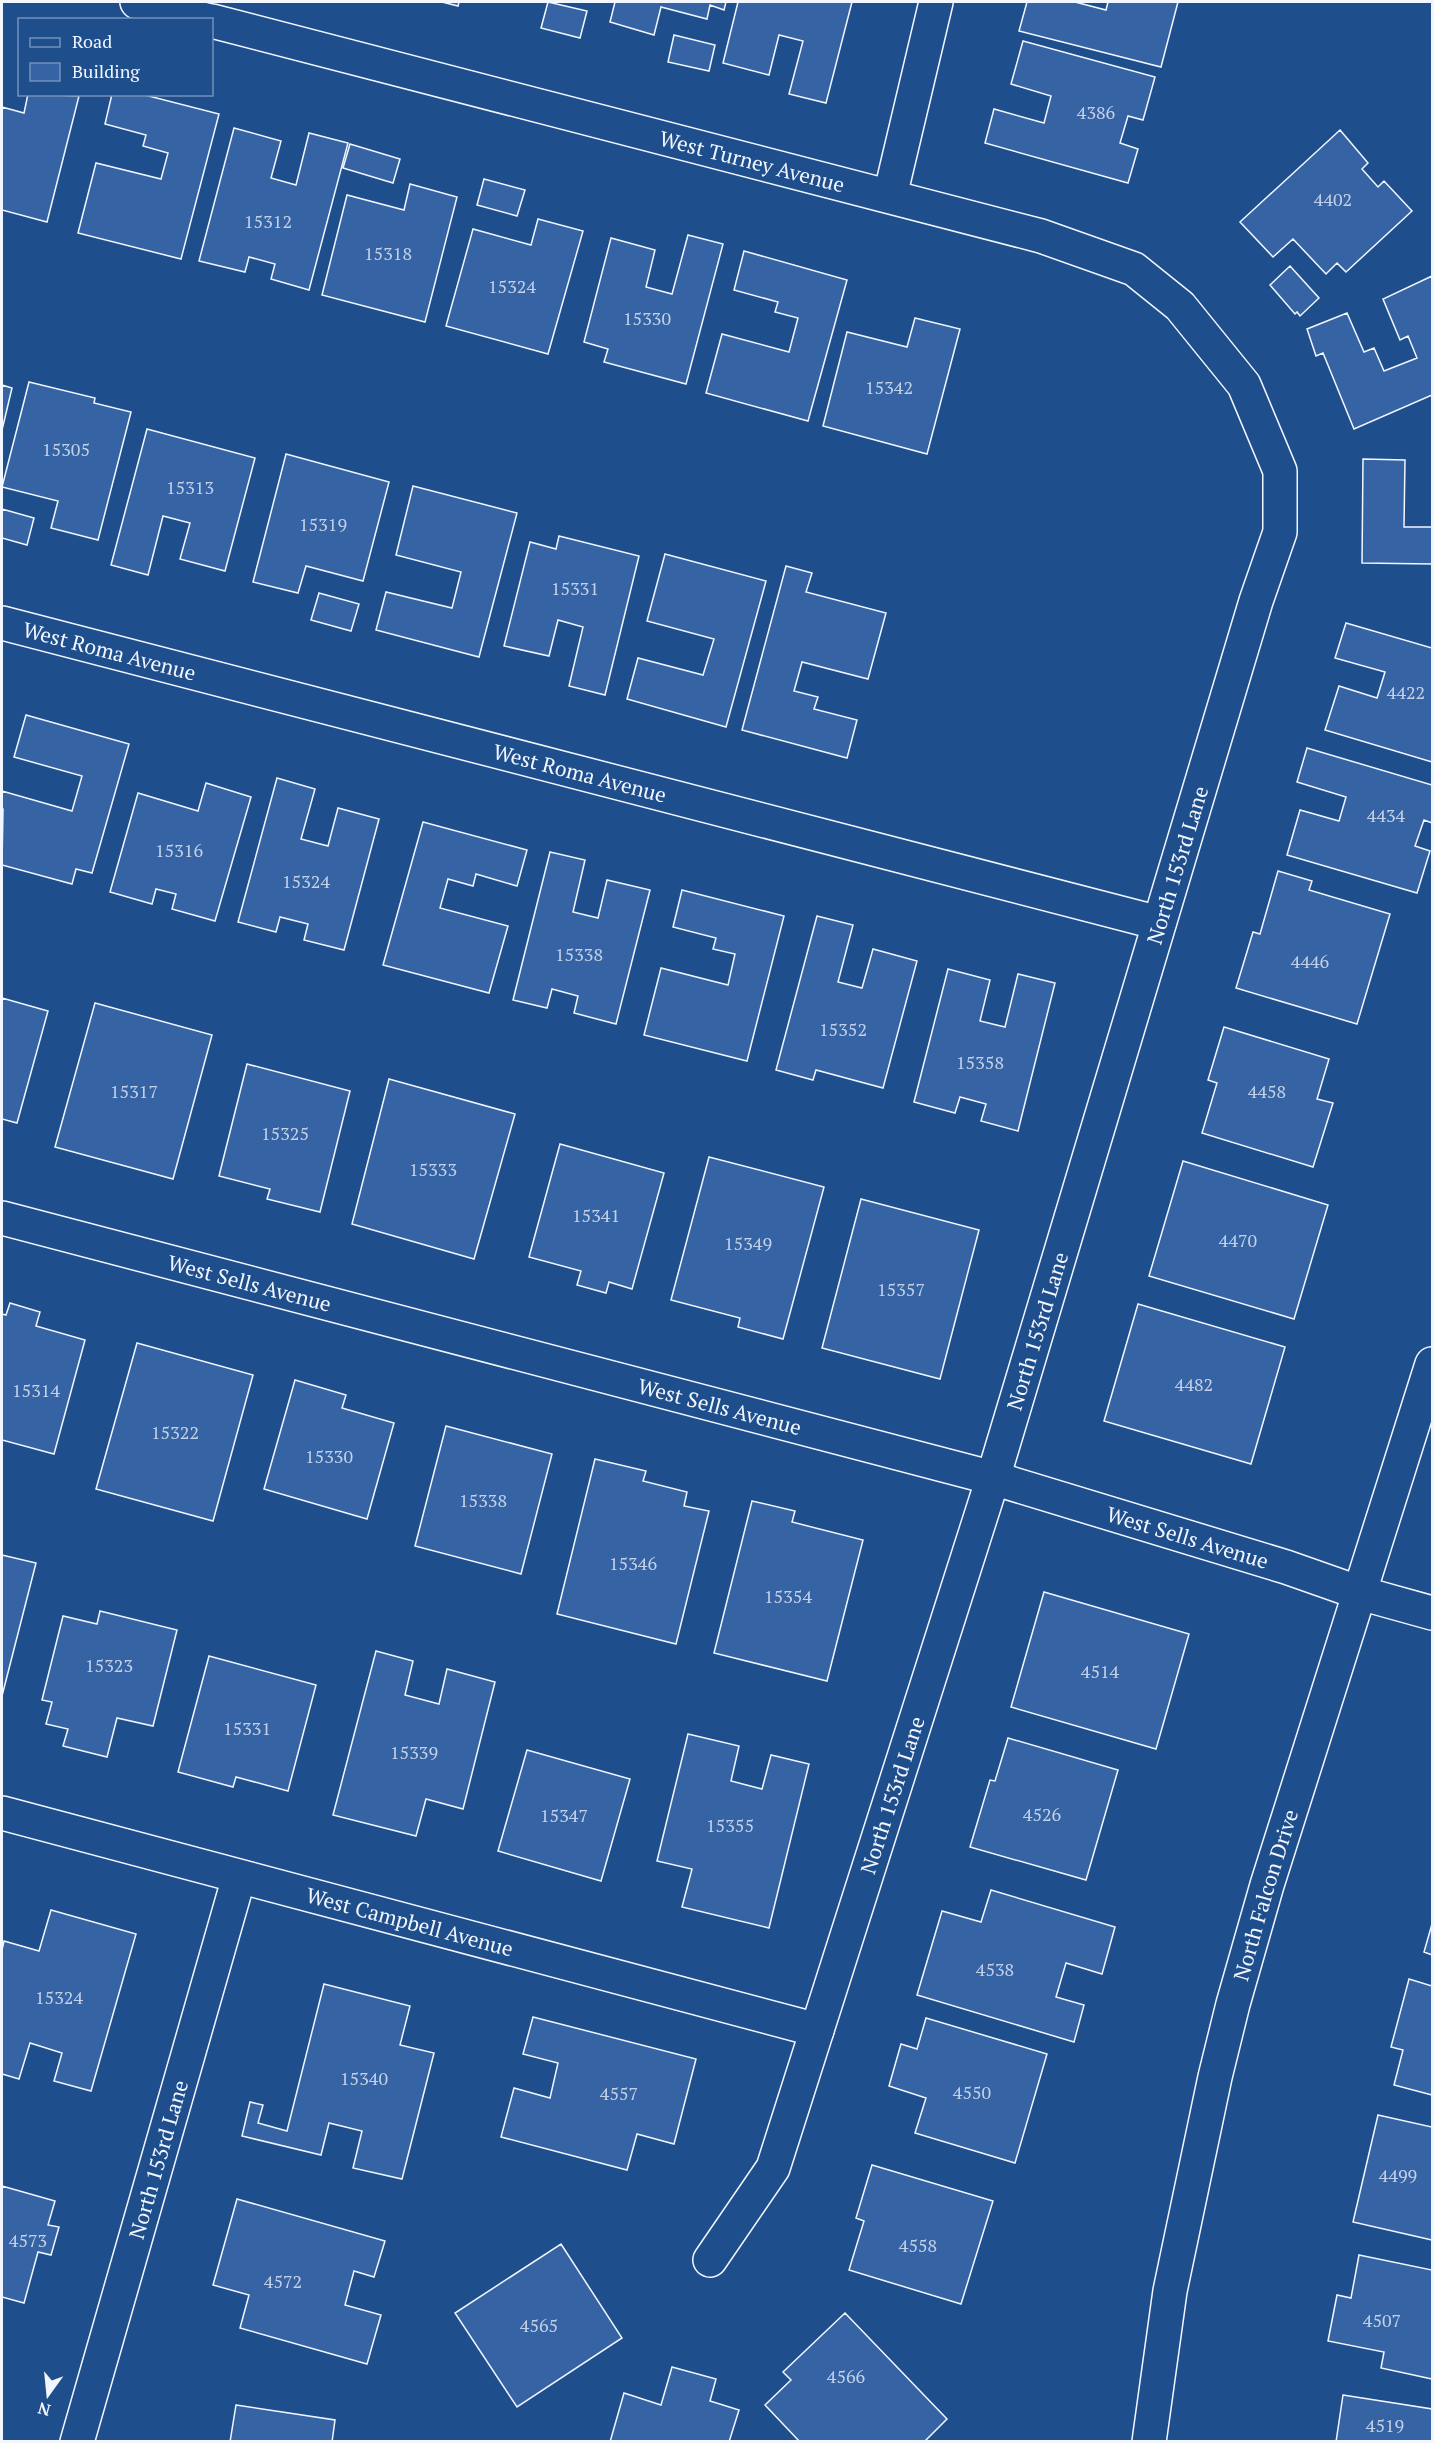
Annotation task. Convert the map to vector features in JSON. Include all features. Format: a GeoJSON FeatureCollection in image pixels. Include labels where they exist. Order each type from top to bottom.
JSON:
{"type":"FeatureCollection","features":[{"type":"Feature","properties":{"kind":"street"},"geometry":{"type":"LineString","coordinates":[[137,2],[198,18]]}},
{"type":"Feature","properties":{"kind":"street"},"geometry":{"type":"LineString","coordinates":[[890,196],[936,2]]}},
{"type":"Feature","properties":{"kind":"street","name":"West Turney Avenue"},"geometry":{"type":"LineString","coordinates":[[213,21],[1041,236],[1134,269],[1180,306],[1244,385]]}},
{"type":"Feature","properties":{"kind":"street","name":"North 153rd Lane"},"geometry":{"type":"LineString","coordinates":[[710,2260],[773,2168],[993,1479],[1253,611],[1280,531],[1280,471],[1244,385]]}},
{"type":"Feature","properties":{"kind":"street","name":"West Roma Avenue"},"geometry":{"type":"LineString","coordinates":[[2,623],[1159,923]]}},
{"type":"Feature","properties":{"kind":"street","name":"West Sells Avenue"},"geometry":{"type":"LineString","coordinates":[[2,1218],[993,1479],[1301,1572],[1360,1593],[1432,1613]]}},
{"type":"Feature","properties":{"kind":"street","name":"North Falcon Drive"},"geometry":{"type":"LineString","coordinates":[[1149,2442],[1170,2291],[1217,2066],[1267,1886],[1432,1364]]}},
{"type":"Feature","properties":{"kind":"street","name":"West Campbell Avenue"},"geometry":{"type":"LineString","coordinates":[[2,1813],[817,2030]]}},
{"type":"Feature","properties":{"kind":"street","name":"North 153rd Lane"},"geometry":{"type":"LineString","coordinates":[[77,2442],[239,1877]]}},
{"type":"Feature","properties":{"kind":"building"},"geometry":{"type":"Polygon","coordinates":[[[442,2],[459,2],[458,6],[442,2]]]}},
{"type":"Feature","properties":{"kind":"building"},"geometry":{"type":"Polygon","coordinates":[[[548,2],[587,11],[580,38],[541,28],[548,2]]]}},
{"type":"Feature","properties":{"kind":"building"},"geometry":{"type":"Polygon","coordinates":[[[615,2],[726,2],[724,10],[710,5],[707,19],[661,7],[654,35],[610,22],[615,2]]]}},
{"type":"Feature","properties":{"kind":"building"},"geometry":{"type":"Polygon","coordinates":[[[738,2],[852,2],[826,103],[789,94],[803,41],[779,35],[769,75],[723,63],[738,2]]]}},
{"type":"Feature","properties":{"kind":"building"},"geometry":{"type":"Polygon","coordinates":[[[1027,2],[1075,2],[1106,10],[1108,2],[1178,2],[1161,67],[1019,31],[1027,2]]]}},
{"type":"Feature","properties":{"kind":"building"},"geometry":{"type":"Polygon","coordinates":[[[674,35],[715,45],[709,71],[668,62],[674,35]]]}},
{"type":"Feature","properties":{"kind":"building"},"geometry":{"type":"Polygon","coordinates":[[[1023,41],[1155,77],[1143,120],[1128,116],[1120,143],[1138,149],[1128,183],[985,143],[994,109],[1044,123],[1051,96],[1011,84],[1023,41]]]}},
{"type":"Feature","properties":{"kind":"building"},"geometry":{"type":"Polygon","coordinates":[[[28,96],[79,96],[47,222],[2,210],[2,107],[24,113],[28,96]]]}},
{"type":"Feature","properties":{"kind":"building"},"geometry":{"type":"Polygon","coordinates":[[[112,96],[149,96],[219,114],[181,259],[78,233],[96,163],[161,179],[168,153],[143,146],[146,135],[105,124],[112,96]]]}},
{"type":"Feature","properties":{"kind":"building"},"geometry":{"type":"Polygon","coordinates":[[[234,128],[281,141],[271,178],[296,185],[309,133],[348,143],[309,290],[271,279],[275,264],[249,257],[245,272],[199,261],[234,128]]]}},
{"type":"Feature","properties":{"kind":"building"},"geometry":{"type":"Polygon","coordinates":[[[1340,130],[1368,163],[1362,169],[1378,187],[1384,181],[1412,211],[1346,272],[1337,263],[1326,274],[1293,239],[1273,257],[1240,222],[1340,130]]]}},
{"type":"Feature","properties":{"kind":"building"},"geometry":{"type":"Polygon","coordinates":[[[350,144],[400,159],[393,183],[343,168],[350,144]]]}},
{"type":"Feature","properties":{"kind":"building"},"geometry":{"type":"Polygon","coordinates":[[[484,179],[525,190],[517,216],[477,205],[484,179]]]}},
{"type":"Feature","properties":{"kind":"building"},"geometry":{"type":"Polygon","coordinates":[[[410,184],[457,197],[425,322],[322,295],[347,195],[404,210],[410,184]]]}},
{"type":"Feature","properties":{"kind":"building"},"geometry":{"type":"Polygon","coordinates":[[[538,219],[583,231],[548,354],[446,326],[473,229],[531,245],[538,219]]]}},
{"type":"Feature","properties":{"kind":"building"},"geometry":{"type":"Polygon","coordinates":[[[688,235],[723,244],[686,384],[604,362],[608,349],[584,342],[611,238],[655,250],[646,287],[672,294],[688,235]]]}},
{"type":"Feature","properties":{"kind":"building"},"geometry":{"type":"Polygon","coordinates":[[[744,251],[847,280],[808,421],[706,393],[722,334],[789,352],[798,318],[775,312],[778,302],[734,290],[744,251]]]}},
{"type":"Feature","properties":{"kind":"building"},"geometry":{"type":"Polygon","coordinates":[[[1290,266],[1319,298],[1300,316],[1297,312],[1295,314],[1270,285],[1290,266]]]}},
{"type":"Feature","properties":{"kind":"building"},"geometry":{"type":"Polygon","coordinates":[[[1432,276],[1432,395],[1354,429],[1323,353],[1316,356],[1307,329],[1347,313],[1364,352],[1374,348],[1384,371],[1417,358],[1408,336],[1400,340],[1383,299],[1432,276]]]}},
{"type":"Feature","properties":{"kind":"building"},"geometry":{"type":"Polygon","coordinates":[[[915,318],[960,329],[927,454],[823,426],[847,332],[907,347],[915,318]]]}},
{"type":"Feature","properties":{"kind":"building"},"geometry":{"type":"Polygon","coordinates":[[[29,382],[95,398],[94,403],[131,412],[98,540],[51,528],[58,501],[2,487],[29,382]]]}},
{"type":"Feature","properties":{"kind":"building"},"geometry":{"type":"Polygon","coordinates":[[[2,385],[12,388],[2,430],[2,385]]]}},
{"type":"Feature","properties":{"kind":"building"},"geometry":{"type":"Polygon","coordinates":[[[147,429],[255,458],[225,571],[180,559],[190,523],[163,516],[148,575],[111,565],[147,429]]]}},
{"type":"Feature","properties":{"kind":"building"},"geometry":{"type":"Polygon","coordinates":[[[286,454],[389,482],[363,581],[306,566],[298,593],[253,582],[286,454]]]}},
{"type":"Feature","properties":{"kind":"building"},"geometry":{"type":"Polygon","coordinates":[[[1363,459],[1405,460],[1404,527],[1432,527],[1432,564],[1362,563],[1363,459]]]}},
{"type":"Feature","properties":{"kind":"building"},"geometry":{"type":"Polygon","coordinates":[[[413,486],[517,513],[479,657],[376,630],[386,592],[452,608],[461,572],[396,555],[413,486]]]}},
{"type":"Feature","properties":{"kind":"building"},"geometry":{"type":"Polygon","coordinates":[[[2,509],[34,518],[27,545],[2,538],[2,509]]]}},
{"type":"Feature","properties":{"kind":"building"},"geometry":{"type":"Polygon","coordinates":[[[559,536],[639,556],[605,695],[569,686],[583,627],[558,620],[549,656],[504,646],[530,542],[556,549],[559,536]]]}},
{"type":"Feature","properties":{"kind":"building"},"geometry":{"type":"Polygon","coordinates":[[[665,554],[766,581],[726,727],[627,699],[638,658],[703,675],[714,639],[647,621],[665,554]]]}},
{"type":"Feature","properties":{"kind":"building"},"geometry":{"type":"Polygon","coordinates":[[[786,566],[812,573],[806,592],[886,613],[868,679],[802,662],[794,691],[818,697],[814,709],[857,720],[847,758],[742,730],[786,566]]]}},
{"type":"Feature","properties":{"kind":"building"},"geometry":{"type":"Polygon","coordinates":[[[319,593],[359,604],[351,631],[311,620],[319,593]]]}},
{"type":"Feature","properties":{"kind":"building"},"geometry":{"type":"Polygon","coordinates":[[[1346,623],[1432,648],[1432,762],[1325,730],[1339,686],[1377,698],[1385,672],[1335,658],[1346,623]]]}},
{"type":"Feature","properties":{"kind":"building"},"geometry":{"type":"Polygon","coordinates":[[[26,715],[129,744],[92,873],[76,869],[72,884],[2,865],[2,791],[72,811],[82,776],[14,757],[26,715]]]}},
{"type":"Feature","properties":{"kind":"building"},"geometry":{"type":"Polygon","coordinates":[[[1307,748],[1432,785],[1432,823],[1424,820],[1415,846],[1430,851],[1417,893],[1287,855],[1300,810],[1339,821],[1346,797],[1297,782],[1307,748]]]}},
{"type":"Feature","properties":{"kind":"building"},"geometry":{"type":"Polygon","coordinates":[[[277,778],[315,789],[301,839],[328,846],[338,808],[379,819],[344,950],[304,940],[308,924],[280,917],[276,932],[238,922],[277,778]]]}},
{"type":"Feature","properties":{"kind":"building"},"geometry":{"type":"Polygon","coordinates":[[[206,783],[251,797],[215,921],[172,909],[176,894],[156,889],[152,904],[110,892],[138,793],[198,811],[206,783]]]}},
{"type":"Feature","properties":{"kind":"building"},"geometry":{"type":"Polygon","coordinates":[[[423,822],[527,850],[517,886],[476,874],[473,886],[448,879],[440,908],[508,926],[489,993],[383,965],[423,822]]]}},
{"type":"Feature","properties":{"kind":"building"},"geometry":{"type":"Polygon","coordinates":[[[550,852],[585,860],[573,912],[598,918],[607,880],[650,890],[616,1024],[574,1013],[578,996],[552,989],[547,1008],[513,1000],[550,852]]]}},
{"type":"Feature","properties":{"kind":"building"},"geometry":{"type":"Polygon","coordinates":[[[1278,871],[1312,881],[1309,890],[1390,914],[1357,1024],[1236,988],[1253,932],[1260,934],[1278,871]]]}},
{"type":"Feature","properties":{"kind":"building"},"geometry":{"type":"Polygon","coordinates":[[[682,890],[784,916],[747,1061],[644,1035],[661,968],[728,985],[735,954],[713,949],[716,938],[673,927],[682,890]]]}},
{"type":"Feature","properties":{"kind":"building"},"geometry":{"type":"Polygon","coordinates":[[[817,916],[853,925],[838,982],[862,988],[873,949],[917,961],[883,1088],[816,1070],[813,1080],[776,1070],[817,916]]]}},
{"type":"Feature","properties":{"kind":"building"},"geometry":{"type":"Polygon","coordinates":[[[948,969],[990,980],[980,1021],[1005,1027],[1018,974],[1055,983],[1018,1131],[981,1121],[986,1104],[960,1097],[955,1113],[914,1102],[948,969]]]}},
{"type":"Feature","properties":{"kind":"building"},"geometry":{"type":"Polygon","coordinates":[[[2,998],[48,1011],[17,1123],[2,1119],[2,998]]]}},
{"type":"Feature","properties":{"kind":"building"},"geometry":{"type":"Polygon","coordinates":[[[95,1003],[212,1035],[173,1179],[55,1147],[95,1003]]]}},
{"type":"Feature","properties":{"kind":"building"},"geometry":{"type":"Polygon","coordinates":[[[1224,1027],[1329,1059],[1317,1099],[1333,1103],[1313,1167],[1202,1133],[1217,1083],[1208,1080],[1224,1027]]]}},
{"type":"Feature","properties":{"kind":"building"},"geometry":{"type":"Polygon","coordinates":[[[247,1064],[350,1091],[320,1212],[267,1199],[270,1189],[219,1176],[247,1064]]]}},
{"type":"Feature","properties":{"kind":"building"},"geometry":{"type":"Polygon","coordinates":[[[389,1079],[515,1114],[474,1259],[352,1224],[389,1079]]]}},
{"type":"Feature","properties":{"kind":"building"},"geometry":{"type":"Polygon","coordinates":[[[560,1144],[664,1173],[632,1289],[609,1282],[606,1293],[577,1285],[581,1271],[529,1257],[560,1144]]]}},
{"type":"Feature","properties":{"kind":"building"},"geometry":{"type":"Polygon","coordinates":[[[709,1157],[824,1187],[783,1339],[738,1327],[740,1318],[671,1300],[709,1157]]]}},
{"type":"Feature","properties":{"kind":"building"},"geometry":{"type":"Polygon","coordinates":[[[1183,1161],[1328,1205],[1294,1319],[1149,1276],[1183,1161]]]}},
{"type":"Feature","properties":{"kind":"building"},"geometry":{"type":"Polygon","coordinates":[[[861,1199],[979,1230],[940,1379],[822,1348],[861,1199]]]}},
{"type":"Feature","properties":{"kind":"building"},"geometry":{"type":"Polygon","coordinates":[[[10,1303],[40,1312],[36,1326],[85,1340],[54,1454],[2,1440],[2,1314],[6,1315],[10,1303]]]}},
{"type":"Feature","properties":{"kind":"building"},"geometry":{"type":"Polygon","coordinates":[[[1138,1304],[1285,1347],[1251,1464],[1104,1421],[1138,1304]]]}},
{"type":"Feature","properties":{"kind":"building"},"geometry":{"type":"Polygon","coordinates":[[[137,1343],[253,1375],[213,1521],[96,1489],[137,1343]]]}},
{"type":"Feature","properties":{"kind":"building"},"geometry":{"type":"Polygon","coordinates":[[[295,1380],[346,1395],[342,1408],[394,1423],[367,1519],[264,1489],[295,1380]]]}},
{"type":"Feature","properties":{"kind":"building"},"geometry":{"type":"Polygon","coordinates":[[[446,1426],[552,1454],[521,1574],[415,1546],[446,1426]]]}},
{"type":"Feature","properties":{"kind":"building"},"geometry":{"type":"Polygon","coordinates":[[[595,1459],[646,1471],[643,1481],[687,1492],[684,1506],[709,1511],[676,1644],[557,1614],[595,1459]]]}},
{"type":"Feature","properties":{"kind":"building"},"geometry":{"type":"Polygon","coordinates":[[[752,1501],[795,1511],[792,1522],[863,1540],[827,1681],[714,1653],[752,1501]]]}},
{"type":"Feature","properties":{"kind":"building"},"geometry":{"type":"Polygon","coordinates":[[[2,1555],[36,1563],[2,1696],[2,1555]]]}},
{"type":"Feature","properties":{"kind":"building"},"geometry":{"type":"Polygon","coordinates":[[[1044,1592],[1189,1634],[1156,1749],[1011,1707],[1044,1592]]]}},
{"type":"Feature","properties":{"kind":"building"},"geometry":{"type":"Polygon","coordinates":[[[100,1611],[177,1630],[153,1726],[117,1718],[107,1757],[63,1746],[68,1729],[46,1724],[52,1702],[42,1700],[63,1616],[97,1624],[100,1611]]]}},
{"type":"Feature","properties":{"kind":"building"},"geometry":{"type":"Polygon","coordinates":[[[376,1651],[413,1661],[405,1695],[439,1704],[447,1669],[495,1682],[463,1809],[426,1799],[416,1836],[333,1815],[376,1651]]]}},
{"type":"Feature","properties":{"kind":"building"},"geometry":{"type":"Polygon","coordinates":[[[209,1656],[316,1685],[288,1791],[236,1777],[233,1787],[178,1772],[209,1656]]]}},
{"type":"Feature","properties":{"kind":"building"},"geometry":{"type":"Polygon","coordinates":[[[688,1734],[739,1746],[731,1781],[762,1789],[771,1755],[809,1764],[769,1928],[682,1907],[692,1869],[657,1861],[688,1734]]]}},
{"type":"Feature","properties":{"kind":"building"},"geometry":{"type":"Polygon","coordinates":[[[1008,1738],[1118,1770],[1086,1880],[970,1847],[990,1780],[995,1781],[1008,1738]]]}},
{"type":"Feature","properties":{"kind":"building"},"geometry":{"type":"Polygon","coordinates":[[[527,1750],[630,1779],[601,1881],[498,1851],[527,1750]]]}},
{"type":"Feature","properties":{"kind":"building"},"geometry":{"type":"Polygon","coordinates":[[[991,1890],[1115,1927],[1102,1974],[1066,1963],[1056,1997],[1084,2005],[1074,2042],[917,1995],[942,1911],[981,1922],[991,1890]]]}},
{"type":"Feature","properties":{"kind":"building"},"geometry":{"type":"Polygon","coordinates":[[[51,1910],[136,1934],[91,2091],[54,2081],[62,2053],[30,2043],[19,2079],[2,2074],[2,1950],[4,1941],[39,1951],[51,1910]]]}},
{"type":"Feature","properties":{"kind":"building"},"geometry":{"type":"Polygon","coordinates":[[[1432,1924],[1432,1955],[1424,1952],[1432,1924]]]}},
{"type":"Feature","properties":{"kind":"building"},"geometry":{"type":"Polygon","coordinates":[[[1409,1979],[1432,1986],[1432,2095],[1394,2085],[1403,2050],[1391,2047],[1409,1979]]]}},
{"type":"Feature","properties":{"kind":"building"},"geometry":{"type":"Polygon","coordinates":[[[324,1984],[410,2006],[400,2045],[434,2053],[402,2179],[353,2168],[362,2131],[329,2123],[321,2155],[242,2136],[250,2102],[263,2105],[258,2123],[287,2131],[324,1984]]]}},
{"type":"Feature","properties":{"kind":"building"},"geometry":{"type":"Polygon","coordinates":[[[533,2017],[696,2059],[674,2144],[637,2134],[627,2170],[501,2137],[514,2088],[550,2098],[558,2063],[523,2054],[533,2017]]]}},
{"type":"Feature","properties":{"kind":"building"},"geometry":{"type":"Polygon","coordinates":[[[926,2018],[1047,2054],[1015,2163],[915,2133],[926,2098],[889,2086],[901,2044],[917,2049],[926,2018]]]}},
{"type":"Feature","properties":{"kind":"building"},"geometry":{"type":"Polygon","coordinates":[[[1378,2115],[1432,2127],[1432,2240],[1353,2222],[1378,2115]]]}},
{"type":"Feature","properties":{"kind":"building"},"geometry":{"type":"Polygon","coordinates":[[[872,2165],[993,2201],[961,2304],[849,2270],[864,2221],[856,2218],[872,2165]]]}},
{"type":"Feature","properties":{"kind":"building"},"geometry":{"type":"Polygon","coordinates":[[[2,2186],[55,2201],[48,2225],[59,2227],[51,2255],[38,2252],[24,2303],[2,2297],[2,2186]]]}},
{"type":"Feature","properties":{"kind":"building"},"geometry":{"type":"Polygon","coordinates":[[[237,2199],[385,2241],[374,2277],[354,2271],[345,2305],[381,2315],[367,2364],[240,2328],[249,2295],[213,2285],[237,2199]]]}},
{"type":"Feature","properties":{"kind":"building"},"geometry":{"type":"Polygon","coordinates":[[[561,2244],[622,2338],[517,2407],[455,2313],[561,2244]]]}},
{"type":"Feature","properties":{"kind":"building"},"geometry":{"type":"Polygon","coordinates":[[[1359,2255],[1432,2270],[1432,2379],[1381,2368],[1384,2352],[1328,2341],[1337,2295],[1351,2298],[1359,2255]]]}},
{"type":"Feature","properties":{"kind":"building"},"geometry":{"type":"Polygon","coordinates":[[[845,2313],[947,2419],[924,2442],[800,2442],[765,2405],[791,2380],[783,2372],[845,2313]]]}},
{"type":"Feature","properties":{"kind":"building"},"geometry":{"type":"Polygon","coordinates":[[[672,2367],[716,2379],[710,2401],[739,2410],[729,2442],[610,2442],[624,2393],[661,2405],[672,2367]]]}},
{"type":"Feature","properties":{"kind":"building"},"geometry":{"type":"Polygon","coordinates":[[[1343,2395],[1432,2409],[1432,2442],[1336,2442],[1343,2395]]]}},
{"type":"Feature","properties":{"kind":"building"},"geometry":{"type":"Polygon","coordinates":[[[236,2405],[335,2420],[332,2442],[230,2442],[236,2405]]]}}]}
